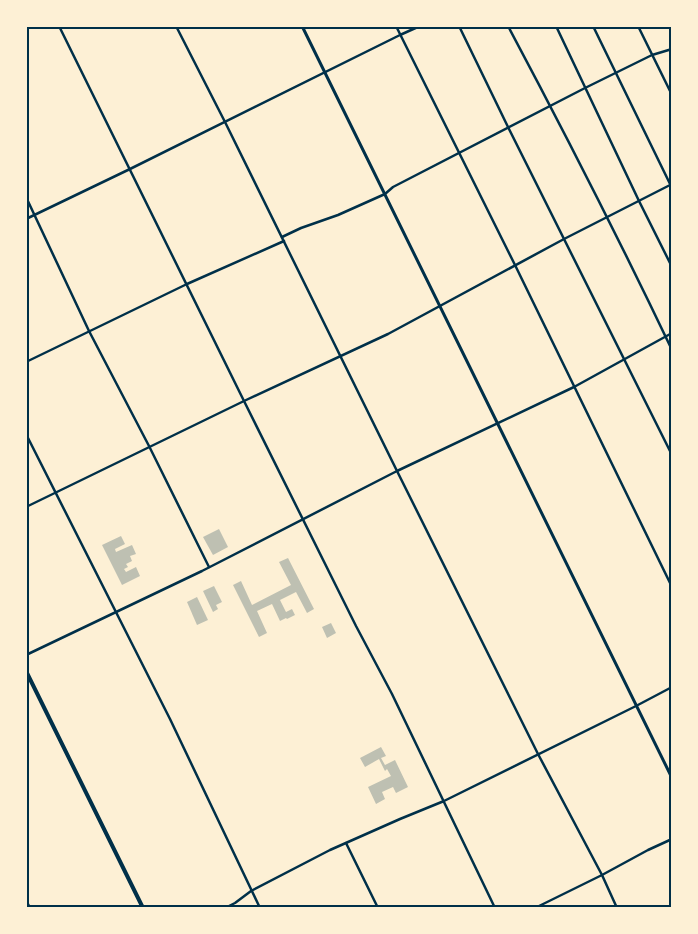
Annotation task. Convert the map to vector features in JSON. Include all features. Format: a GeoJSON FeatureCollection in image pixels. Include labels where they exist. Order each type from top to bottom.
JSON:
{"type":"FeatureCollection","features":[{"type":"Feature","properties":{"kind":"main road"},"geometry":{"type":"LineString","coordinates":[[26,671],[143,908]]}},
{"type":"Feature","properties":{"kind":"street"},"geometry":{"type":"LineString","coordinates":[[59,26],[303,519],[392,694],[495,908]]}},
{"type":"Feature","properties":{"kind":"street"},"geometry":{"type":"LineString","coordinates":[[176,26],[538,754],[618,908]]}},
{"type":"Feature","properties":{"kind":"street"},"geometry":{"type":"LineString","coordinates":[[302,26],[672,778]]}},
{"type":"Feature","properties":{"kind":"street"},"geometry":{"type":"LineString","coordinates":[[396,26],[672,587]]}},
{"type":"Feature","properties":{"kind":"street"},"geometry":{"type":"LineString","coordinates":[[26,219],[325,73],[400,34],[420,26]]}},
{"type":"Feature","properties":{"kind":"street"},"geometry":{"type":"LineString","coordinates":[[459,26],[672,455]]}},
{"type":"Feature","properties":{"kind":"street"},"geometry":{"type":"LineString","coordinates":[[508,26],[607,216],[672,350]]}},
{"type":"Feature","properties":{"kind":"street"},"geometry":{"type":"LineString","coordinates":[[556,26],[672,267]]}},
{"type":"Feature","properties":{"kind":"street"},"geometry":{"type":"LineString","coordinates":[[26,507],[244,400],[388,334],[607,216],[671,185],[593,26]]}},
{"type":"Feature","properties":{"kind":"street"},"geometry":{"type":"LineString","coordinates":[[638,26],[672,95]]}},
{"type":"Feature","properties":{"kind":"street"},"geometry":{"type":"LineString","coordinates":[[282,237],[384,194],[393,187],[585,88],[672,48]]}},
{"type":"Feature","properties":{"kind":"street"},"geometry":{"type":"LineString","coordinates":[[26,197],[88,331],[149,446],[209,567]]}},
{"type":"Feature","properties":{"kind":"street"},"geometry":{"type":"LineString","coordinates":[[26,362],[187,284],[284,241]]}},
{"type":"Feature","properties":{"kind":"street"},"geometry":{"type":"LineString","coordinates":[[26,655],[209,567],[397,471],[574,386],[672,333]]}},
{"type":"Feature","properties":{"kind":"street"},"geometry":{"type":"LineString","coordinates":[[26,434],[170,719],[260,908]]}},
{"type":"Feature","properties":{"kind":"street"},"geometry":{"type":"LineString","coordinates":[[225,908],[251,891],[330,850],[444,801],[672,687]]}},
{"type":"Feature","properties":{"kind":"street"},"geometry":{"type":"LineString","coordinates":[[535,908],[672,839]]}},
{"type":"Feature","properties":{"kind":"street"},"geometry":{"type":"LineString","coordinates":[[346,843],[378,908]]}},
{"type":"Feature","properties":{"kind":"street"},"geometry":{"type":"LineString","coordinates":[[26,900],[30,908]]}},
{"type":"Feature","properties":{"kind":"building"},"geometry":{"type":"Polygon","coordinates":[[[219,529],[228,547],[213,555],[203,537],[219,529]]]}},
{"type":"Feature","properties":{"kind":"building"},"geometry":{"type":"Polygon","coordinates":[[[121,536],[125,544],[115,549],[116,552],[132,545],[136,554],[130,556],[132,561],[126,564],[128,567],[124,569],[126,572],[136,567],[140,576],[122,585],[102,545],[121,536]]]}},
{"type":"Feature","properties":{"kind":"building"},"geometry":{"type":"Polygon","coordinates":[[[288,558],[314,609],[307,613],[296,592],[280,600],[286,612],[292,609],[295,615],[287,619],[280,621],[272,604],[257,611],[267,633],[259,637],[233,585],[241,581],[252,605],[291,585],[279,562],[288,558]]]}},
{"type":"Feature","properties":{"kind":"building"},"geometry":{"type":"Polygon","coordinates":[[[214,586],[222,602],[216,605],[218,609],[213,612],[203,591],[214,586]]]}},
{"type":"Feature","properties":{"kind":"building"},"geometry":{"type":"Polygon","coordinates":[[[197,597],[208,620],[197,625],[187,602],[197,597]]]}},
{"type":"Feature","properties":{"kind":"building"},"geometry":{"type":"Polygon","coordinates":[[[331,623],[336,633],[327,638],[322,627],[331,623]]]}},
{"type":"Feature","properties":{"kind":"building"},"geometry":{"type":"Polygon","coordinates":[[[381,747],[386,756],[381,758],[385,765],[395,760],[408,787],[396,793],[393,787],[382,792],[385,799],[376,804],[368,787],[391,776],[387,769],[385,771],[379,759],[365,767],[360,758],[381,747]]]}}]}
